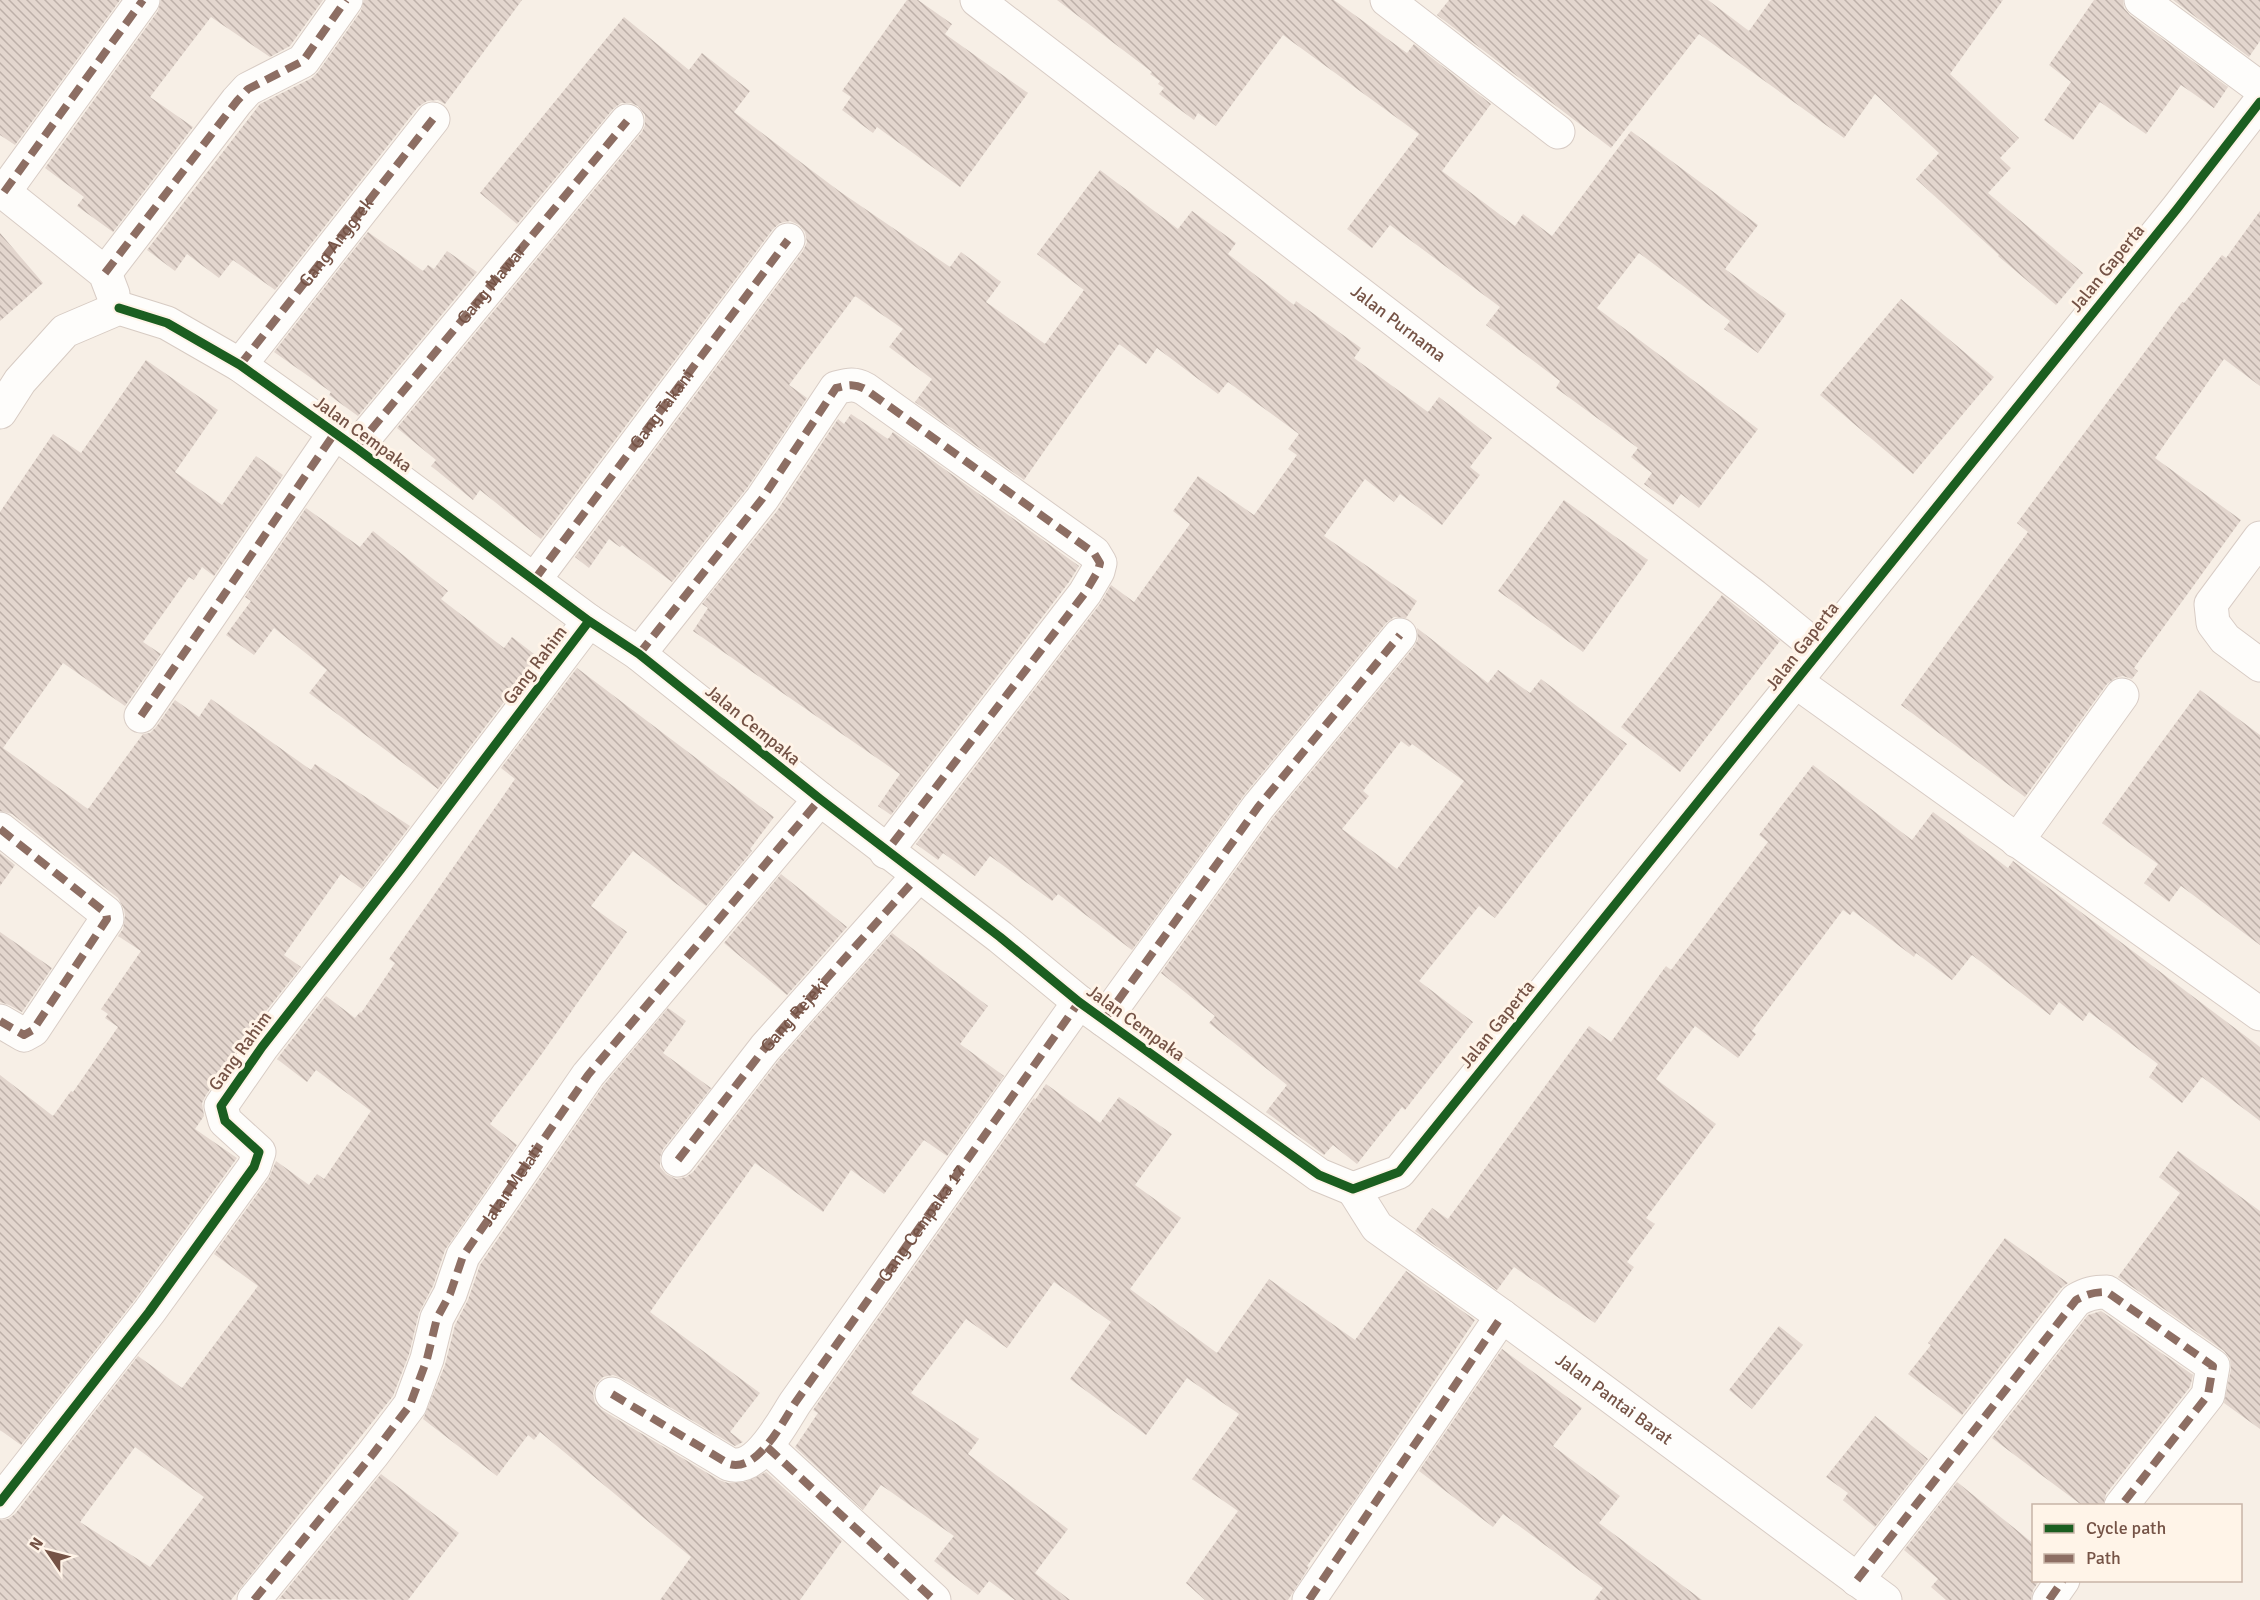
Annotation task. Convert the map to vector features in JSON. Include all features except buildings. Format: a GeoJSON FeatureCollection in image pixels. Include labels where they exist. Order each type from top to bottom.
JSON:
{"type":"FeatureCollection","features":[{"type":"Feature","properties":{"kind":"street"},"geometry":{"type":"LineString","coordinates":[[0,412],[20,381],[65,331],[119,308],[105,273],[2,190],[143,0]]}},
{"type":"Feature","properties":{"kind":"street"},"geometry":{"type":"LineString","coordinates":[[105,273],[237,101],[248,90],[303,61],[346,0]]}},
{"type":"Feature","properties":{"kind":"street","name":"Jalan Purnama"},"geometry":{"type":"LineString","coordinates":[[977,0],[1754,596],[1819,649]]}},
{"type":"Feature","properties":{"kind":"street"},"geometry":{"type":"LineString","coordinates":[[1388,0],[1558,132]]}},
{"type":"Feature","properties":{"kind":"street"},"geometry":{"type":"LineString","coordinates":[[2141,0],[2260,88]]}},
{"type":"Feature","properties":{"kind":"street","name":"Jalan Gaperta"},"geometry":{"type":"LineString","coordinates":[[1353,1189],[1399,1172],[1819,649],[2001,427],[2260,102]]}},
{"type":"Feature","properties":{"kind":"street","name":"Gang Anggrek"},"geometry":{"type":"LineString","coordinates":[[240,366],[433,119]]}},
{"type":"Feature","properties":{"kind":"street","name":"Gang Mawar"},"geometry":{"type":"LineString","coordinates":[[141,716],[345,441],[627,121]]}},
{"type":"Feature","properties":{"kind":"street","name":"Gang Takani"},"geometry":{"type":"LineString","coordinates":[[535,579],[788,240]]}},
{"type":"Feature","properties":{"kind":"street","name":"Jalan Cempaka"},"geometry":{"type":"LineString","coordinates":[[119,308],[167,323],[240,366],[590,621],[639,654],[886,852],[1000,937],[1091,1011],[1319,1175],[1353,1189]]}},
{"type":"Feature","properties":{"kind":"street"},"geometry":{"type":"LineString","coordinates":[[639,654],[762,499],[836,388],[846,385],[856,384],[865,389],[1094,553],[1100,563],[1098,571],[1084,593],[886,852]]}},
{"type":"Feature","properties":{"kind":"street"},"geometry":{"type":"LineString","coordinates":[[2260,538],[2211,604],[2213,623],[2225,639],[2260,665]]}},
{"type":"Feature","properties":{"kind":"street","name":"Gang Rahim"},"geometry":{"type":"LineString","coordinates":[[0,1502],[149,1312],[254,1167],[259,1152],[225,1121],[221,1106],[262,1047],[590,621]]}},
{"type":"Feature","properties":{"kind":"street","name":"Gang Cempaka 17"},"geometry":{"type":"LineString","coordinates":[[612,1394],[729,1464],[742,1465],[766,1447],[802,1393],[1091,1011],[1400,634]]}},
{"type":"Feature","properties":{"kind":"street"},"geometry":{"type":"LineString","coordinates":[[1795,681],[2260,1014]]}},
{"type":"Feature","properties":{"kind":"street"},"geometry":{"type":"LineString","coordinates":[[2017,841],[2122,695]]}},
{"type":"Feature","properties":{"kind":"street","name":"Jalan Melati"},"geometry":{"type":"LineString","coordinates":[[254,1600],[410,1405],[427,1359],[437,1318],[450,1294],[463,1256],[588,1075],[819,799]]}},
{"type":"Feature","properties":{"kind":"street"},"geometry":{"type":"LineString","coordinates":[[0,829],[106,914],[107,919],[33,1030],[24,1035],[0,1021]]}},
{"type":"Feature","properties":{"kind":"street","name":"Gang Rejeki"},"geometry":{"type":"LineString","coordinates":[[678,1160],[765,1048],[918,876]]}},
{"type":"Feature","properties":{"kind":"street","name":"Jalan Pantai Barat"},"geometry":{"type":"LineString","coordinates":[[1353,1189],[1377,1227],[1502,1316],[1885,1600]]}},
{"type":"Feature","properties":{"kind":"street"},"geometry":{"type":"LineString","coordinates":[[1857,1580],[2076,1300],[2089,1293],[2107,1292],[2213,1366],[2208,1395],[2123,1504]]}},
{"type":"Feature","properties":{"kind":"street"},"geometry":{"type":"LineString","coordinates":[[1309,1600],[1502,1316]]}},
{"type":"Feature","properties":{"kind":"street"},"geometry":{"type":"LineString","coordinates":[[766,1447],[934,1600]]}},
{"type":"Feature","properties":{"kind":"street"},"geometry":{"type":"LineString","coordinates":[[2049,1600],[2062,1582]]}},
{"type":"Feature","properties":{"kind":"marked path"},"geometry":{"type":"LineString","coordinates":[[4,192],[143,0]]}},
{"type":"Feature","properties":{"kind":"marked path"},"geometry":{"type":"LineString","coordinates":[[105,273],[237,101],[248,89],[303,61],[346,0]]}},
{"type":"Feature","properties":{"kind":"marked path"},"geometry":{"type":"LineString","coordinates":[[240,365],[433,119]]}},
{"type":"Feature","properties":{"kind":"marked path"},"geometry":{"type":"LineString","coordinates":[[356,448],[627,121]]}},
{"type":"Feature","properties":{"kind":"marked path"},"geometry":{"type":"LineString","coordinates":[[535,579],[788,240]]}},
{"type":"Feature","properties":{"kind":"marked path"},"geometry":{"type":"LineString","coordinates":[[639,654],[762,499],[836,388],[844,386],[854,385],[865,389],[1094,553],[1100,563],[1085,593],[886,852]]}},
{"type":"Feature","properties":{"kind":"marked path"},"geometry":{"type":"LineString","coordinates":[[141,716],[334,434]]}},
{"type":"Feature","properties":{"kind":"marked path"},"geometry":{"type":"LineString","coordinates":[[1104,1020],[1258,807],[1400,635]]}},
{"type":"Feature","properties":{"kind":"marked path"},"geometry":{"type":"LineString","coordinates":[[254,1600],[410,1405],[427,1359],[437,1318],[450,1294],[463,1256],[588,1075],[820,799]]}},
{"type":"Feature","properties":{"kind":"marked path"},"geometry":{"type":"LineString","coordinates":[[0,829],[106,913],[107,919],[33,1030],[24,1035],[0,1021]]}},
{"type":"Feature","properties":{"kind":"marked path"},"geometry":{"type":"LineString","coordinates":[[678,1160],[765,1048],[918,876]]}},
{"type":"Feature","properties":{"kind":"marked path"},"geometry":{"type":"LineString","coordinates":[[612,1394],[729,1464],[739,1465],[759,1454],[1079,1002]]}},
{"type":"Feature","properties":{"kind":"marked path"},"geometry":{"type":"LineString","coordinates":[[1857,1580],[2076,1300],[2098,1292],[2107,1292],[2213,1366],[2208,1395],[2123,1504]]}},
{"type":"Feature","properties":{"kind":"marked path"},"geometry":{"type":"LineString","coordinates":[[1309,1600],[1502,1316]]}},
{"type":"Feature","properties":{"kind":"marked path"},"geometry":{"type":"LineString","coordinates":[[767,1447],[934,1600]]}},
{"type":"Feature","properties":{"kind":"marked path"},"geometry":{"type":"LineString","coordinates":[[2049,1600],[2062,1582]]}},
{"type":"Feature","properties":{"kind":"cycle path"},"geometry":{"type":"LineString","coordinates":[[119,308],[167,323],[240,365],[589,621],[639,654],[820,799],[1000,937],[1079,1002],[1319,1175],[1353,1189],[1399,1172],[2177,209],[2260,102]]}},
{"type":"Feature","properties":{"kind":"cycle path"},"geometry":{"type":"LineString","coordinates":[[0,1502],[149,1312],[254,1167],[259,1152],[225,1121],[221,1106],[262,1047],[401,869],[589,621]]}}]}
